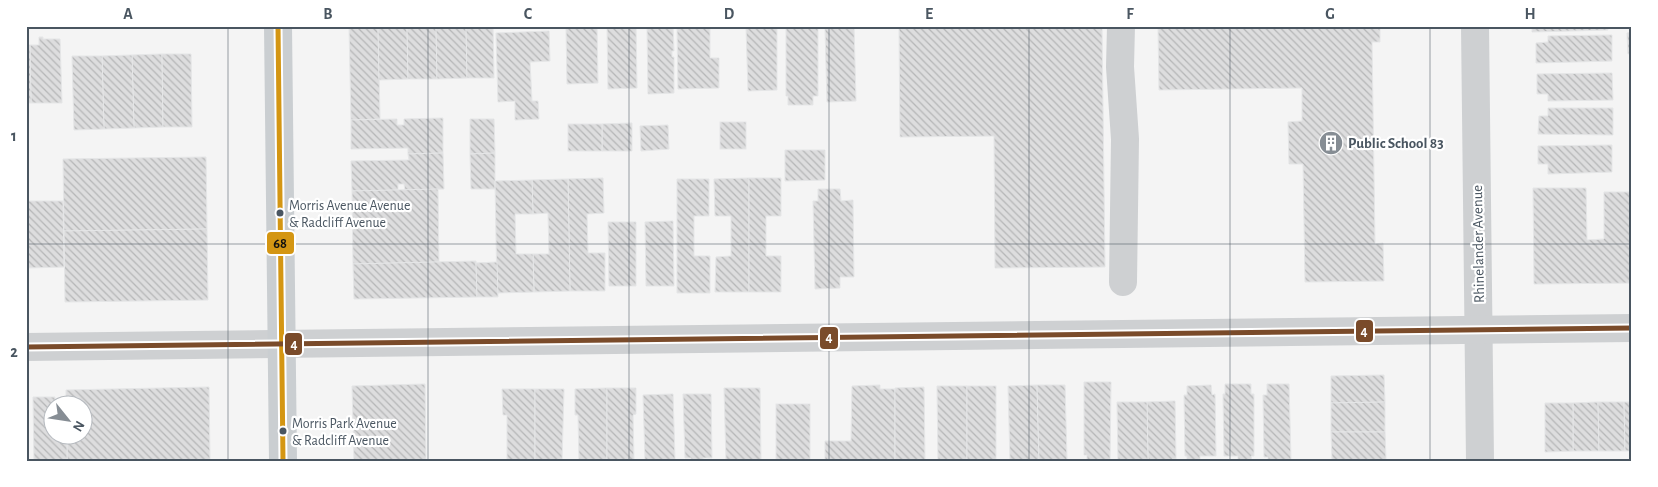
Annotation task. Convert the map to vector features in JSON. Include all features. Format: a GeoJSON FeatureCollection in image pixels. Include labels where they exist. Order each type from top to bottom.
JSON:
{"type":"FeatureCollection","features":[{"type":"Feature","properties":{"kind":"main road"},"geometry":{"type":"LineString","coordinates":[[278,26],[283,461]]}},
{"type":"Feature","properties":{"kind":"street"},"geometry":{"type":"LineString","coordinates":[[1121,26],[1120,67],[1125,139],[1123,282]]}},
{"type":"Feature","properties":{"kind":"street","name":"Rhinelander Avenue"},"geometry":{"type":"LineString","coordinates":[[1476,26],[1480,461]]}},
{"type":"Feature","properties":{"kind":"street"},"geometry":{"type":"LineString","coordinates":[[26,347],[1632,328]]}},
{"type":"Feature","properties":{"kind":"building"},"geometry":{"type":"Polygon","coordinates":[[[349,26],[378,26],[380,119],[351,120],[349,26]]]}},
{"type":"Feature","properties":{"kind":"building"},"geometry":{"type":"Polygon","coordinates":[[[378,26],[407,26],[408,79],[379,80],[378,26]]]}},
{"type":"Feature","properties":{"kind":"building"},"geometry":{"type":"Polygon","coordinates":[[[407,26],[436,26],[437,79],[408,79],[407,26]]]}},
{"type":"Feature","properties":{"kind":"building"},"geometry":{"type":"Polygon","coordinates":[[[436,26],[466,26],[467,78],[437,79],[436,26]]]}},
{"type":"Feature","properties":{"kind":"building"},"geometry":{"type":"Polygon","coordinates":[[[466,26],[493,26],[494,78],[467,78],[466,26]]]}},
{"type":"Feature","properties":{"kind":"building"},"geometry":{"type":"Polygon","coordinates":[[[566,26],[597,26],[598,83],[567,84],[566,26]]]}},
{"type":"Feature","properties":{"kind":"building"},"geometry":{"type":"Polygon","coordinates":[[[607,26],[636,26],[637,88],[608,89],[607,26]]]}},
{"type":"Feature","properties":{"kind":"building"},"geometry":{"type":"Polygon","coordinates":[[[647,26],[673,26],[674,93],[648,94],[647,26]]]}},
{"type":"Feature","properties":{"kind":"building"},"geometry":{"type":"Polygon","coordinates":[[[746,26],[777,26],[777,90],[748,91],[746,26]]]}},
{"type":"Feature","properties":{"kind":"building"},"geometry":{"type":"Polygon","coordinates":[[[786,26],[818,26],[818,96],[813,96],[813,105],[788,105],[788,96],[786,96],[786,26]]]}},
{"type":"Feature","properties":{"kind":"building"},"geometry":{"type":"Polygon","coordinates":[[[1102,26],[1105,267],[995,268],[994,136],[900,137],[899,27],[1102,26]]]}},
{"type":"Feature","properties":{"kind":"building","name":"Public School 83"},"geometry":{"type":"Polygon","coordinates":[[[1158,26],[1380,26],[1380,42],[1372,42],[1375,244],[1383,243],[1384,281],[1305,282],[1303,164],[1289,164],[1288,122],[1302,121],[1302,88],[1159,90],[1158,26]]]}},
{"type":"Feature","properties":{"kind":"building"},"geometry":{"type":"Polygon","coordinates":[[[1532,26],[1607,26],[1608,30],[1532,32],[1532,26]]]}},
{"type":"Feature","properties":{"kind":"building"},"geometry":{"type":"Polygon","coordinates":[[[677,27],[710,27],[710,58],[719,58],[719,88],[678,89],[677,27]]]}},
{"type":"Feature","properties":{"kind":"building"},"geometry":{"type":"Polygon","coordinates":[[[854,27],[856,101],[827,102],[825,28],[854,27]]]}},
{"type":"Feature","properties":{"kind":"building"},"geometry":{"type":"Polygon","coordinates":[[[549,31],[550,61],[530,62],[532,101],[538,101],[539,119],[515,120],[515,101],[498,102],[496,33],[549,31]]]}},
{"type":"Feature","properties":{"kind":"building"},"geometry":{"type":"Polygon","coordinates":[[[1632,32],[1632,53],[1628,54],[1627,33],[1632,32]]]}},
{"type":"Feature","properties":{"kind":"building"},"geometry":{"type":"Polygon","coordinates":[[[1612,35],[1612,61],[1536,63],[1536,43],[1548,42],[1548,36],[1612,35]]]}},
{"type":"Feature","properties":{"kind":"building"},"geometry":{"type":"Polygon","coordinates":[[[39,37],[43,37],[43,39],[60,39],[62,103],[31,103],[30,45],[39,45],[39,37]]]}},
{"type":"Feature","properties":{"kind":"building"},"geometry":{"type":"Polygon","coordinates":[[[26,45],[30,45],[31,103],[26,103],[26,45]]]}},
{"type":"Feature","properties":{"kind":"building"},"geometry":{"type":"Polygon","coordinates":[[[162,54],[163,127],[134,128],[132,55],[162,54]]]}},
{"type":"Feature","properties":{"kind":"building"},"geometry":{"type":"Polygon","coordinates":[[[162,54],[191,54],[192,127],[163,127],[162,54]]]}},
{"type":"Feature","properties":{"kind":"building"},"geometry":{"type":"Polygon","coordinates":[[[132,55],[134,128],[104,129],[102,56],[132,55]]]}},
{"type":"Feature","properties":{"kind":"building"},"geometry":{"type":"Polygon","coordinates":[[[72,56],[102,56],[104,129],[74,130],[72,56]]]}},
{"type":"Feature","properties":{"kind":"building"},"geometry":{"type":"Polygon","coordinates":[[[1612,73],[1613,100],[1548,101],[1548,94],[1537,94],[1537,74],[1612,73]]]}},
{"type":"Feature","properties":{"kind":"building"},"geometry":{"type":"Polygon","coordinates":[[[1548,108],[1613,108],[1613,135],[1538,134],[1539,116],[1548,116],[1548,108]]]}},
{"type":"Feature","properties":{"kind":"building"},"geometry":{"type":"Polygon","coordinates":[[[443,118],[443,153],[408,154],[408,148],[351,149],[351,120],[397,119],[397,125],[404,125],[404,119],[443,118]]]}},
{"type":"Feature","properties":{"kind":"building"},"geometry":{"type":"Polygon","coordinates":[[[470,119],[494,119],[495,153],[470,154],[470,119]]]}},
{"type":"Feature","properties":{"kind":"building"},"geometry":{"type":"Polygon","coordinates":[[[720,122],[746,122],[746,149],[720,149],[720,122]]]}},
{"type":"Feature","properties":{"kind":"building"},"geometry":{"type":"Polygon","coordinates":[[[632,123],[632,151],[602,151],[602,124],[632,123]]]}},
{"type":"Feature","properties":{"kind":"building"},"geometry":{"type":"Polygon","coordinates":[[[568,124],[602,124],[602,151],[568,151],[568,124]]]}},
{"type":"Feature","properties":{"kind":"building"},"geometry":{"type":"Polygon","coordinates":[[[668,125],[669,149],[641,151],[640,126],[668,125]]]}},
{"type":"Feature","properties":{"kind":"building"},"geometry":{"type":"Polygon","coordinates":[[[1612,145],[1612,172],[1548,174],[1548,164],[1538,164],[1538,146],[1612,145]]]}},
{"type":"Feature","properties":{"kind":"building"},"geometry":{"type":"Polygon","coordinates":[[[785,150],[825,150],[825,180],[785,181],[785,150]]]}},
{"type":"Feature","properties":{"kind":"building"},"geometry":{"type":"Polygon","coordinates":[[[443,153],[444,189],[405,190],[404,184],[398,184],[398,190],[352,191],[351,161],[409,160],[408,154],[443,153]]]}},
{"type":"Feature","properties":{"kind":"building"},"geometry":{"type":"Polygon","coordinates":[[[495,153],[495,189],[471,189],[470,154],[495,153]]]}},
{"type":"Feature","properties":{"kind":"building"},"geometry":{"type":"Polygon","coordinates":[[[206,157],[207,229],[64,231],[63,159],[206,157]]]}},
{"type":"Feature","properties":{"kind":"building"},"geometry":{"type":"Polygon","coordinates":[[[603,178],[604,213],[587,214],[588,253],[605,253],[605,291],[570,291],[568,179],[603,178]]]}},
{"type":"Feature","properties":{"kind":"building"},"geometry":{"type":"Polygon","coordinates":[[[749,178],[749,292],[715,292],[716,257],[731,256],[731,216],[715,216],[714,179],[749,178]]]}},
{"type":"Feature","properties":{"kind":"building"},"geometry":{"type":"Polygon","coordinates":[[[749,178],[781,178],[781,216],[766,216],[766,256],[781,256],[781,292],[749,292],[749,178]]]}},
{"type":"Feature","properties":{"kind":"building"},"geometry":{"type":"Polygon","coordinates":[[[568,179],[570,291],[534,292],[533,254],[549,254],[548,213],[533,214],[532,180],[568,179]]]}},
{"type":"Feature","properties":{"kind":"building"},"geometry":{"type":"Polygon","coordinates":[[[677,179],[709,179],[709,216],[694,216],[694,256],[710,256],[710,293],[677,293],[677,179]]]}},
{"type":"Feature","properties":{"kind":"building"},"geometry":{"type":"Polygon","coordinates":[[[532,180],[533,214],[515,214],[516,254],[533,254],[534,292],[497,293],[495,181],[532,180]]]}},
{"type":"Feature","properties":{"kind":"building"},"geometry":{"type":"Polygon","coordinates":[[[1533,188],[1586,188],[1587,240],[1604,239],[1604,192],[1632,192],[1632,283],[1534,284],[1533,188]]]}},
{"type":"Feature","properties":{"kind":"building"},"geometry":{"type":"Polygon","coordinates":[[[438,189],[439,262],[353,264],[352,191],[438,189]]]}},
{"type":"Feature","properties":{"kind":"building"},"geometry":{"type":"Polygon","coordinates":[[[818,189],[840,189],[841,201],[853,200],[854,277],[840,277],[840,288],[815,289],[813,201],[818,201],[818,189]]]}},
{"type":"Feature","properties":{"kind":"building"},"geometry":{"type":"Polygon","coordinates":[[[26,201],[63,201],[64,267],[27,268],[26,201]]]}},
{"type":"Feature","properties":{"kind":"building"},"geometry":{"type":"Polygon","coordinates":[[[26,214],[27,279],[26,279],[26,214]]]}},
{"type":"Feature","properties":{"kind":"building"},"geometry":{"type":"Polygon","coordinates":[[[673,221],[674,286],[646,286],[645,222],[673,221]]]}},
{"type":"Feature","properties":{"kind":"building"},"geometry":{"type":"Polygon","coordinates":[[[608,222],[636,222],[636,286],[609,286],[608,222]]]}},
{"type":"Feature","properties":{"kind":"building"},"geometry":{"type":"Polygon","coordinates":[[[207,229],[208,300],[65,302],[64,231],[207,229]]]}},
{"type":"Feature","properties":{"kind":"building"},"geometry":{"type":"Polygon","coordinates":[[[476,261],[477,297],[354,299],[353,264],[476,261]]]}},
{"type":"Feature","properties":{"kind":"building"},"geometry":{"type":"Polygon","coordinates":[[[497,262],[498,297],[477,297],[476,263],[497,262]]]}},
{"type":"Feature","properties":{"kind":"building"},"geometry":{"type":"Polygon","coordinates":[[[1384,375],[1385,402],[1331,403],[1331,376],[1384,375]]]}},
{"type":"Feature","properties":{"kind":"building"},"geometry":{"type":"Polygon","coordinates":[[[1084,382],[1111,382],[1110,461],[1087,460],[1087,455],[1084,455],[1084,382]]]}},
{"type":"Feature","properties":{"kind":"building"},"geometry":{"type":"Polygon","coordinates":[[[425,384],[426,461],[354,461],[352,386],[425,384]]]}},
{"type":"Feature","properties":{"kind":"building"},"geometry":{"type":"Polygon","coordinates":[[[1225,384],[1251,384],[1251,394],[1254,394],[1254,456],[1251,456],[1252,461],[1238,461],[1238,456],[1224,456],[1223,394],[1225,394],[1225,384]]]}},
{"type":"Feature","properties":{"kind":"building"},"geometry":{"type":"Polygon","coordinates":[[[1267,384],[1289,384],[1291,461],[1268,461],[1268,457],[1264,457],[1263,395],[1267,395],[1267,384]]]}},
{"type":"Feature","properties":{"kind":"building"},"geometry":{"type":"Polygon","coordinates":[[[880,385],[880,389],[895,389],[895,461],[825,461],[825,441],[851,441],[852,386],[880,385]]]}},
{"type":"Feature","properties":{"kind":"building"},"geometry":{"type":"Polygon","coordinates":[[[1037,385],[1039,461],[1010,461],[1008,386],[1037,385]]]}},
{"type":"Feature","properties":{"kind":"building"},"geometry":{"type":"Polygon","coordinates":[[[1037,385],[1065,385],[1067,460],[1039,461],[1037,385]]]}},
{"type":"Feature","properties":{"kind":"building"},"geometry":{"type":"Polygon","coordinates":[[[1211,385],[1212,395],[1215,394],[1216,456],[1200,456],[1200,461],[1187,461],[1187,456],[1185,456],[1184,395],[1187,395],[1187,386],[1211,385]]]}},
{"type":"Feature","properties":{"kind":"building"},"geometry":{"type":"Polygon","coordinates":[[[937,386],[967,386],[967,461],[938,461],[937,386]]]}},
{"type":"Feature","properties":{"kind":"building"},"geometry":{"type":"Polygon","coordinates":[[[967,386],[996,386],[996,461],[967,461],[967,386]]]}},
{"type":"Feature","properties":{"kind":"building"},"geometry":{"type":"Polygon","coordinates":[[[209,387],[210,461],[67,461],[67,444],[92,444],[92,394],[66,394],[66,390],[209,387]]]}},
{"type":"Feature","properties":{"kind":"building"},"geometry":{"type":"Polygon","coordinates":[[[924,387],[925,461],[895,461],[895,388],[924,387]]]}},
{"type":"Feature","properties":{"kind":"building"},"geometry":{"type":"Polygon","coordinates":[[[607,388],[607,461],[579,461],[578,415],[575,415],[575,389],[607,388]]]}},
{"type":"Feature","properties":{"kind":"building"},"geometry":{"type":"Polygon","coordinates":[[[607,388],[636,388],[636,414],[633,415],[634,461],[607,461],[607,388]]]}},
{"type":"Feature","properties":{"kind":"building"},"geometry":{"type":"Polygon","coordinates":[[[724,388],[760,388],[761,461],[726,461],[724,388]]]}},
{"type":"Feature","properties":{"kind":"building"},"geometry":{"type":"Polygon","coordinates":[[[502,389],[535,389],[535,461],[507,461],[507,415],[503,415],[502,389]]]}},
{"type":"Feature","properties":{"kind":"building"},"geometry":{"type":"Polygon","coordinates":[[[535,389],[564,389],[562,461],[535,461],[535,389]]]}},
{"type":"Feature","properties":{"kind":"building"},"geometry":{"type":"Polygon","coordinates":[[[673,394],[675,460],[645,460],[643,395],[673,394]]]}},
{"type":"Feature","properties":{"kind":"building"},"geometry":{"type":"Polygon","coordinates":[[[683,394],[711,394],[712,458],[703,458],[703,461],[691,461],[691,458],[685,458],[683,394]]]}},
{"type":"Feature","properties":{"kind":"building"},"geometry":{"type":"Polygon","coordinates":[[[33,397],[42,397],[42,444],[67,444],[67,461],[34,461],[33,397]]]}},
{"type":"Feature","properties":{"kind":"building"},"geometry":{"type":"Polygon","coordinates":[[[1175,401],[1176,459],[1172,459],[1172,461],[1148,460],[1147,402],[1175,401]]]}},
{"type":"Feature","properties":{"kind":"building"},"geometry":{"type":"Polygon","coordinates":[[[1117,402],[1147,402],[1148,460],[1118,461],[1117,402]]]}},
{"type":"Feature","properties":{"kind":"building"},"geometry":{"type":"Polygon","coordinates":[[[1385,402],[1385,432],[1331,432],[1331,403],[1385,402]]]}},
{"type":"Feature","properties":{"kind":"building"},"geometry":{"type":"Polygon","coordinates":[[[1598,402],[1599,451],[1573,451],[1573,403],[1598,402]]]}},
{"type":"Feature","properties":{"kind":"building"},"geometry":{"type":"Polygon","coordinates":[[[1598,402],[1624,402],[1625,451],[1599,451],[1598,402]]]}},
{"type":"Feature","properties":{"kind":"building"},"geometry":{"type":"Polygon","coordinates":[[[1624,402],[1632,402],[1632,451],[1625,451],[1624,402]]]}},
{"type":"Feature","properties":{"kind":"building"},"geometry":{"type":"Polygon","coordinates":[[[1545,403],[1573,403],[1573,451],[1545,452],[1545,403]]]}},
{"type":"Feature","properties":{"kind":"building"},"geometry":{"type":"Polygon","coordinates":[[[776,404],[810,404],[810,461],[776,461],[776,404]]]}},
{"type":"Feature","properties":{"kind":"building"},"geometry":{"type":"Polygon","coordinates":[[[1331,432],[1385,432],[1386,460],[1332,460],[1331,432]]]}},
{"type":"Feature","properties":{"kind":"building"},"geometry":{"type":"Polygon","coordinates":[[[1386,460],[1386,461],[1332,461],[1386,460]]]}},
{"type":"Feature","properties":{"kind":"transit line","name":"68"},"geometry":{"type":"LineString","coordinates":[[278,26],[283,460]]}},
{"type":"Feature","properties":{"kind":"transit line","name":"4"},"geometry":{"type":"LineString","coordinates":[[26,347],[1632,328]]}},
{"type":"Feature","properties":{"kind":"place","name":"Public School 83"},"geometry":{"type":"Point","coordinates":[1331,143]}},
{"type":"Feature","properties":{"kind":"place","name":"Morris Avenue Avenue & Radcliff Avenue"},"geometry":{"type":"Point","coordinates":[280,213]}},
{"type":"Feature","properties":{"kind":"place","name":"Morris Park Avenue & Radcliff Avenue"},"geometry":{"type":"Point","coordinates":[283,431]}}]}
